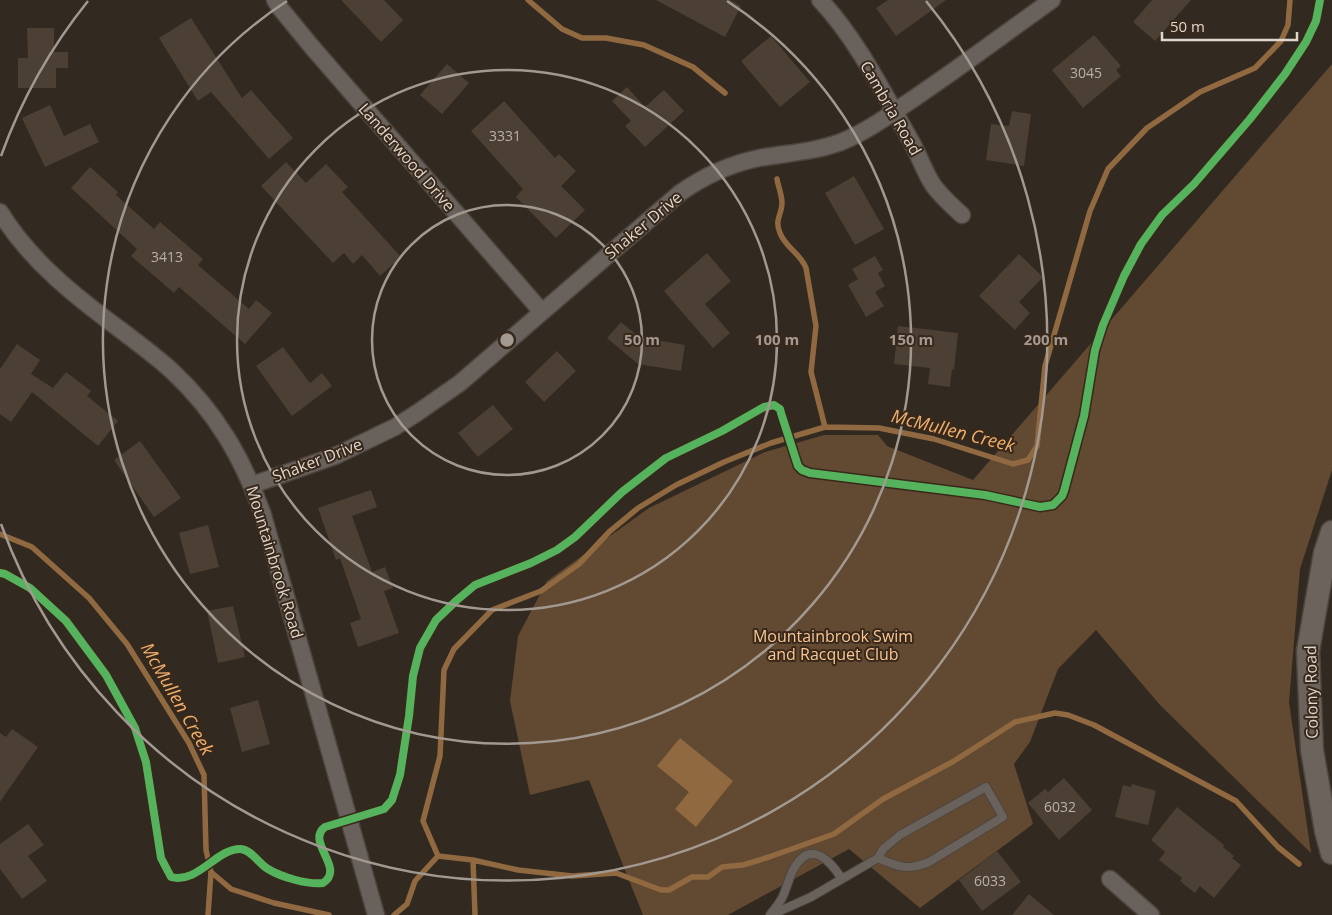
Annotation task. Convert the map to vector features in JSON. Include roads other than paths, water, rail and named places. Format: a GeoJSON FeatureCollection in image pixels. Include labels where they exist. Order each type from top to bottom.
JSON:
{"type":"FeatureCollection","features":[{"type":"Feature","properties":{"kind":"main road","name":"Colony Road"},"geometry":{"type":"LineString","coordinates":[[1332,532],[1324,553],[1308,651],[1312,750],[1326,831],[1332,852]]}},
{"type":"Feature","properties":{"kind":"street","name":"Landerwood Drive"},"geometry":{"type":"LineString","coordinates":[[275,0],[312,47],[542,312]]}},
{"type":"Feature","properties":{"kind":"street","name":"Cambria Road"},"geometry":{"type":"LineString","coordinates":[[820,0],[847,34],[877,81],[933,185],[962,215]]}},
{"type":"Feature","properties":{"kind":"street","name":"Shaker Drive"},"geometry":{"type":"LineString","coordinates":[[252,485],[334,456],[395,427],[417,413],[460,383],[680,193],[705,177],[745,162],[825,147],[856,135],[894,111],[1052,0]]}},
{"type":"Feature","properties":{"kind":"street","name":"Mountainbrook Road"},"geometry":{"type":"LineString","coordinates":[[0,212],[32,255],[69,290],[159,360],[203,403],[228,438],[252,485],[263,515],[376,915]]}},
{"type":"Feature","properties":{"kind":"street"},"geometry":{"type":"LineString","coordinates":[[1110,879],[1151,915]]}},
{"type":"Feature","properties":{"kind":"lane"},"geometry":{"type":"LineString","coordinates":[[770,915],[811,897],[878,858],[883,849],[900,835],[986,788],[1003,817],[929,862],[917,867],[908,868],[893,865],[878,858]]}},
{"type":"Feature","properties":{"kind":"lane"},"geometry":{"type":"LineString","coordinates":[[770,915],[784,894],[792,871],[800,860],[807,855],[819,854],[825,858],[842,879]]}},
{"type":"Feature","properties":{"kind":"waterway"},"geometry":{"type":"LineString","coordinates":[[528,0],[562,29],[582,38],[606,38],[644,45],[693,67],[725,93]]}},
{"type":"Feature","properties":{"kind":"waterway","name":"McMullen Creek"},"geometry":{"type":"LineString","coordinates":[[438,856],[423,821],[440,756],[444,670],[454,649],[492,610],[541,591],[579,564],[610,531],[638,508],[676,485],[724,462],[771,443],[825,427],[879,428],[934,439],[1013,464],[1028,460],[1037,446],[1045,366],[1090,211],[1108,169],[1147,128],[1200,92],[1255,68],[1281,41],[1288,25],[1290,0]]}},
{"type":"Feature","properties":{"kind":"waterway"},"geometry":{"type":"LineString","coordinates":[[777,179],[782,203],[778,228],[782,238],[801,259],[806,268],[816,326],[811,372],[825,427]]}},
{"type":"Feature","properties":{"kind":"waterway","name":"McMullen Creek"},"geometry":{"type":"LineString","coordinates":[[0,534],[32,547],[89,598],[127,644],[189,743],[204,775],[206,850],[211,872],[208,915]]}},
{"type":"Feature","properties":{"kind":"waterway"},"geometry":{"type":"LineString","coordinates":[[438,856],[473,860],[518,870],[572,876],[616,873],[661,890],[669,890],[692,877],[708,877],[722,867],[743,865],[834,834],[883,799],[954,761],[1015,722],[1055,713],[1068,715],[1094,725],[1236,801],[1278,847],[1299,864]]}},
{"type":"Feature","properties":{"kind":"waterway","name":"McMullen Creek"},"geometry":{"type":"LineString","coordinates":[[394,915],[407,904],[415,881],[438,856]]}},
{"type":"Feature","properties":{"kind":"waterway"},"geometry":{"type":"LineString","coordinates":[[473,860],[475,915]]}},
{"type":"Feature","properties":{"kind":"waterway","name":"McMullen Creek"},"geometry":{"type":"LineString","coordinates":[[211,872],[231,889],[274,903],[329,915]]}},
{"type":"Feature","properties":{"kind":"park label","name":"Mountainbrook Swim and Racquet Club"},"geometry":{"type":"Point","coordinates":[833,645]}}]}
